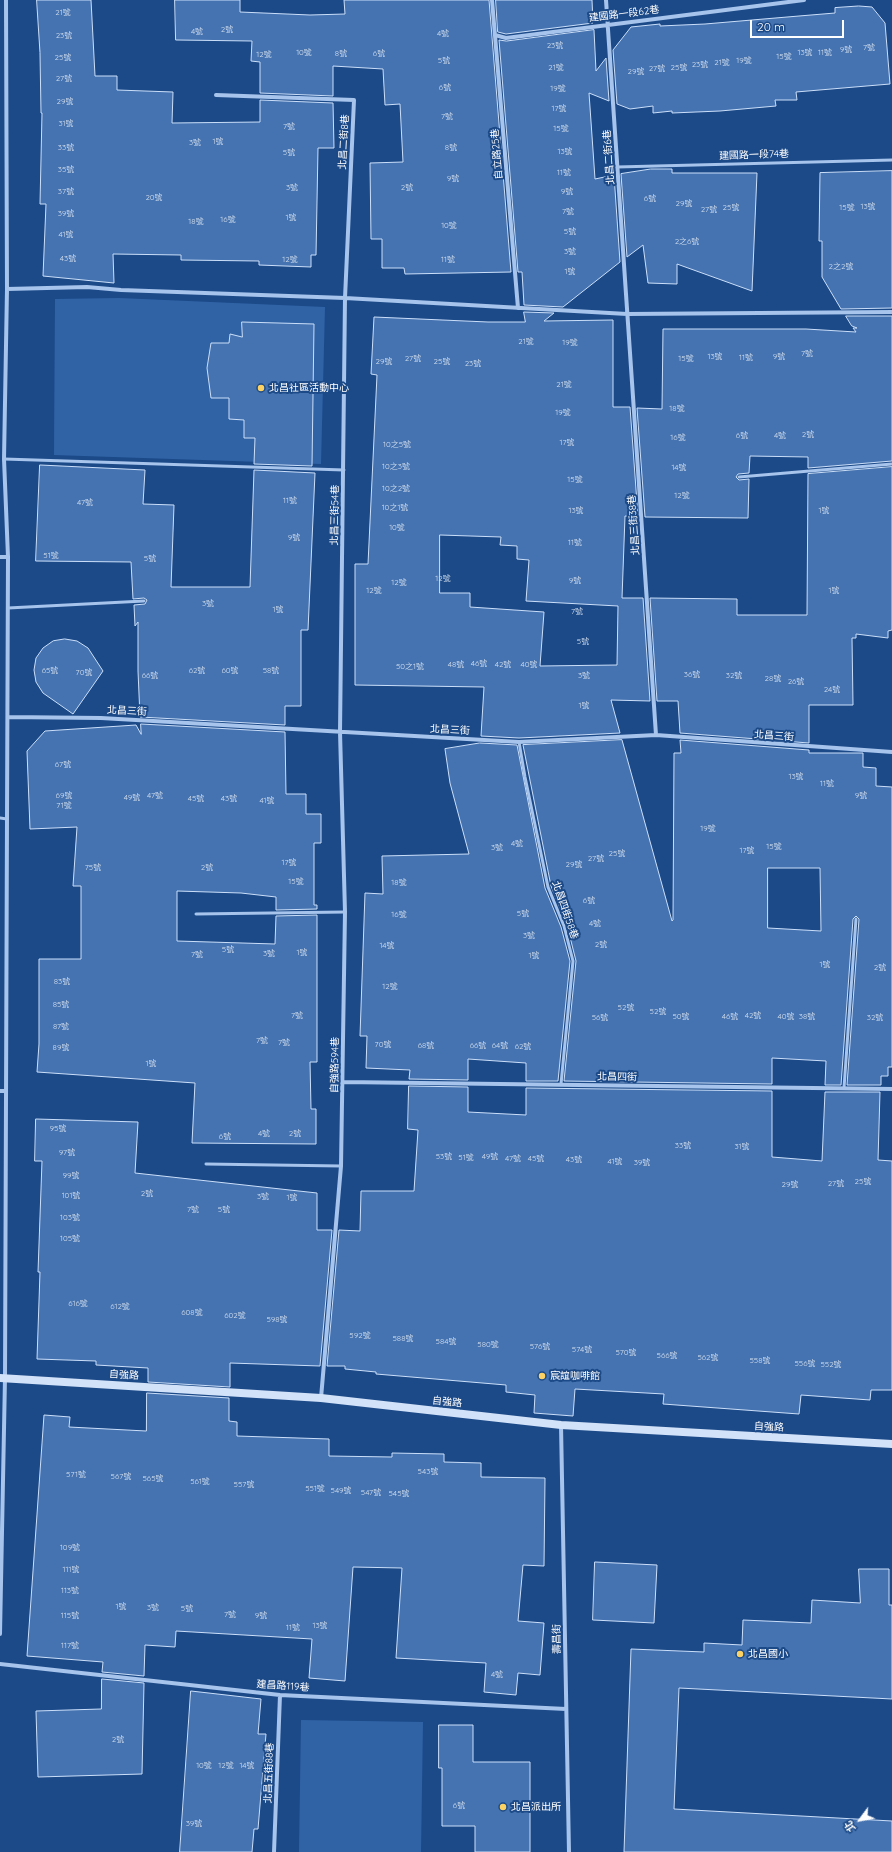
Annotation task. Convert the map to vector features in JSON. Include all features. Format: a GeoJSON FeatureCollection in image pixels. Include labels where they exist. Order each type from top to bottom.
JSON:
{"type":"FeatureCollection","features":[{"type":"Feature","properties":{"kind":"street"},"geometry":{"type":"LineString","coordinates":[[0,1634],[6,1091],[8,716],[8,557],[4,459],[7,289],[6,0]]}},
{"type":"Feature","properties":{"kind":"street","name":"自立路25巷"},"geometry":{"type":"LineString","coordinates":[[492,0],[518,308]]}},
{"type":"Feature","properties":{"kind":"street","name":"北昌二街6巷"},"geometry":{"type":"LineString","coordinates":[[606,0],[627,314]]}},
{"type":"Feature","properties":{"kind":"street","name":"建國路一段62巷"},"geometry":{"type":"LineString","coordinates":[[495,35],[506,38],[804,0]]}},
{"type":"Feature","properties":{"kind":"street","name":"北昌二街8巷"},"geometry":{"type":"LineString","coordinates":[[216,95],[354,100],[344,298]]}},
{"type":"Feature","properties":{"kind":"street"},"geometry":{"type":"LineString","coordinates":[[7,289],[87,287],[121,290],[344,298],[627,314],[892,312]]}},
{"type":"Feature","properties":{"kind":"street","name":"北昌三街54巷"},"geometry":{"type":"LineString","coordinates":[[340,732],[344,470],[344,298]]}},
{"type":"Feature","properties":{"kind":"street","name":"北昌三街38巷"},"geometry":{"type":"LineString","coordinates":[[627,314],[656,735]]}},
{"type":"Feature","properties":{"kind":"street"},"geometry":{"type":"LineString","coordinates":[[0,557],[8,557]]}},
{"type":"Feature","properties":{"kind":"street","name":"北昌三街"},"geometry":{"type":"LineString","coordinates":[[8,716],[101,718],[519,742],[656,735],[892,752]]}},
{"type":"Feature","properties":{"kind":"street","name":"自強路594巷"},"geometry":{"type":"LineString","coordinates":[[321,1398],[341,1166],[345,912],[340,732]]}},
{"type":"Feature","properties":{"kind":"street","name":"北昌四街"},"geometry":{"type":"LineString","coordinates":[[342,1082],[892,1089]]}},
{"type":"Feature","properties":{"kind":"street"},"geometry":{"type":"LineString","coordinates":[[0,1091],[6,1091]]}},
{"type":"Feature","properties":{"kind":"street","name":"自強路"},"geometry":{"type":"LineString","coordinates":[[2,1378],[321,1398],[561,1425],[892,1444]]}},
{"type":"Feature","properties":{"kind":"street","name":"壽昌街"},"geometry":{"type":"LineString","coordinates":[[561,1425],[569,1852]]}},
{"type":"Feature","properties":{"kind":"street","name":"建昌路119巷"},"geometry":{"type":"LineString","coordinates":[[0,1664],[280,1695],[566,1709]]}},
{"type":"Feature","properties":{"kind":"street","name":"北昌五街88巷"},"geometry":{"type":"LineString","coordinates":[[274,1852],[280,1695]]}},
{"type":"Feature","properties":{"kind":"lane","name":"建國路一段74巷"},"geometry":{"type":"LineString","coordinates":[[617,167],[892,160]]}},
{"type":"Feature","properties":{"kind":"lane"},"geometry":{"type":"LineString","coordinates":[[4,459],[344,470]]}},
{"type":"Feature","properties":{"kind":"lane"},"geometry":{"type":"LineString","coordinates":[[739,476],[892,464]]}},
{"type":"Feature","properties":{"kind":"lane"},"geometry":{"type":"LineString","coordinates":[[8,608],[144,601]]}},
{"type":"Feature","properties":{"kind":"lane","name":"北昌四街58巷"},"geometry":{"type":"LineString","coordinates":[[519,742],[548,887],[564,926],[574,961],[561,1084]]}},
{"type":"Feature","properties":{"kind":"lane"},"geometry":{"type":"LineString","coordinates":[[0,818],[7,818]]}},
{"type":"Feature","properties":{"kind":"lane"},"geometry":{"type":"LineString","coordinates":[[196,914],[345,912]]}},
{"type":"Feature","properties":{"kind":"lane"},"geometry":{"type":"LineString","coordinates":[[844,1088],[856,920]]}},
{"type":"Feature","properties":{"kind":"lane"},"geometry":{"type":"LineString","coordinates":[[206,1164],[341,1166]]}},
{"type":"Feature","properties":{"kind":"shaded area"},"geometry":{"type":"Polygon","coordinates":[[[119,298],[325,307],[321,464],[54,455],[55,299],[119,298]]]}},
{"type":"Feature","properties":{"kind":"shaded area"},"geometry":{"type":"Polygon","coordinates":[[[301,1720],[423,1722],[421,1852],[299,1852],[301,1720]]]}},
{"type":"Feature","properties":{"kind":"building"},"geometry":{"type":"Polygon","coordinates":[[[37,0],[91,0],[95,76],[117,76],[117,90],[173,92],[172,123],[260,122],[260,100],[333,103],[334,148],[318,148],[316,255],[311,255],[311,267],[259,265],[259,261],[181,260],[181,255],[113,254],[114,283],[43,276],[46,204],[40,204],[42,113],[37,0]]]}},
{"type":"Feature","properties":{"kind":"building"},"geometry":{"type":"Polygon","coordinates":[[[175,0],[240,0],[240,12],[310,15],[345,14],[344,0],[489,0],[511,272],[405,274],[404,268],[382,268],[382,239],[371,239],[370,163],[403,162],[400,104],[385,105],[383,69],[333,66],[333,96],[260,93],[260,62],[251,61],[252,41],[176,40],[175,0]]]}},
{"type":"Feature","properties":{"kind":"building"},"geometry":{"type":"Polygon","coordinates":[[[496,0],[592,0],[593,23],[506,34],[498,32],[496,0]]]}},
{"type":"Feature","properties":{"kind":"building"},"geometry":{"type":"Polygon","coordinates":[[[859,6],[872,7],[885,23],[890,84],[796,92],[797,100],[775,100],[776,106],[720,111],[672,113],[672,111],[653,113],[653,106],[630,109],[617,104],[613,50],[631,27],[660,24],[660,26],[705,24],[835,13],[835,8],[859,6]]]}},
{"type":"Feature","properties":{"kind":"building"},"geometry":{"type":"Polygon","coordinates":[[[594,30],[596,71],[606,58],[609,101],[589,93],[595,179],[614,175],[620,262],[563,307],[524,305],[522,272],[518,272],[499,40],[506,41],[594,30]]]}},
{"type":"Feature","properties":{"kind":"building"},"geometry":{"type":"Polygon","coordinates":[[[651,169],[672,169],[672,173],[757,173],[752,291],[677,264],[677,284],[648,283],[643,245],[627,257],[621,174],[651,169]]]}},
{"type":"Feature","properties":{"kind":"building"},"geometry":{"type":"Polygon","coordinates":[[[892,171],[892,308],[841,309],[822,277],[822,241],[819,241],[820,173],[892,171]]]}},
{"type":"Feature","properties":{"kind":"building"},"geometry":{"type":"Polygon","coordinates":[[[524,312],[554,313],[544,321],[613,320],[613,407],[630,407],[638,517],[625,516],[622,598],[643,598],[650,701],[611,700],[620,733],[519,738],[481,736],[484,687],[355,685],[355,564],[368,564],[377,375],[371,374],[374,317],[488,322],[525,322],[524,312]],[[440,535],[440,593],[470,593],[470,607],[544,612],[540,666],[617,665],[618,606],[526,601],[529,560],[517,559],[517,546],[500,545],[501,537],[440,535]]]}},
{"type":"Feature","properties":{"kind":"building"},"geometry":{"type":"Polygon","coordinates":[[[846,316],[892,316],[892,461],[808,468],[808,457],[750,456],[749,473],[738,474],[736,477],[739,480],[749,479],[748,518],[645,517],[637,408],[662,409],[663,329],[806,329],[856,332],[853,328],[857,328],[852,326],[846,316]]]}},
{"type":"Feature","properties":{"kind":"building","name":"北昌社區活動中心"},"geometry":{"type":"Polygon","coordinates":[[[242,322],[314,324],[312,466],[254,464],[255,438],[244,438],[244,420],[229,419],[229,398],[211,398],[207,368],[211,343],[229,343],[230,334],[242,337],[242,322]]]}},
{"type":"Feature","properties":{"kind":"building"},"geometry":{"type":"Polygon","coordinates":[[[40,465],[145,470],[143,504],[174,505],[171,587],[250,587],[254,470],[315,473],[308,630],[301,630],[301,706],[285,706],[285,725],[140,717],[138,622],[135,626],[134,605],[145,604],[147,600],[144,598],[133,599],[131,562],[36,561],[40,465]]]}},
{"type":"Feature","properties":{"kind":"building"},"geometry":{"type":"Polygon","coordinates":[[[892,467],[892,630],[888,631],[888,638],[856,634],[856,638],[852,638],[853,705],[809,705],[809,743],[680,733],[678,701],[657,701],[650,598],[737,599],[737,615],[807,615],[808,474],[892,467]]]}},
{"type":"Feature","properties":{"kind":"building"},"geometry":{"type":"Polygon","coordinates":[[[65,639],[77,641],[88,648],[103,671],[73,714],[43,693],[36,682],[34,670],[36,658],[43,648],[53,641],[65,639]]]}},
{"type":"Feature","properties":{"kind":"building"},"geometry":{"type":"Polygon","coordinates":[[[141,724],[285,732],[286,794],[306,794],[306,814],[321,814],[321,843],[314,843],[314,905],[317,905],[317,909],[276,910],[276,897],[241,893],[177,891],[177,941],[275,944],[276,916],[317,915],[317,1062],[310,1062],[311,1109],[316,1109],[316,1144],[192,1143],[195,1083],[37,1072],[39,1044],[39,959],[81,959],[81,886],[73,886],[77,827],[30,829],[27,751],[45,731],[136,725],[141,734],[141,724]]]}},
{"type":"Feature","properties":{"kind":"building"},"geometry":{"type":"Polygon","coordinates":[[[622,740],[672,921],[674,753],[681,753],[680,740],[809,750],[809,753],[863,753],[863,767],[876,768],[876,786],[892,787],[892,1067],[888,1067],[888,1076],[881,1076],[881,1085],[847,1085],[859,919],[856,916],[853,919],[841,1085],[825,1085],[826,1061],[772,1058],[772,1084],[564,1081],[576,961],[567,925],[551,886],[523,745],[622,740]],[[768,868],[768,928],[821,931],[820,868],[768,868]]]}},
{"type":"Feature","properties":{"kind":"building"},"geometry":{"type":"Polygon","coordinates":[[[480,743],[517,745],[545,888],[561,927],[570,961],[558,1081],[526,1081],[526,1063],[468,1059],[468,1080],[409,1079],[410,1070],[366,1068],[367,1036],[360,1036],[365,893],[383,894],[382,856],[469,854],[450,783],[445,749],[480,743]]]}},
{"type":"Feature","properties":{"kind":"building"},"geometry":{"type":"Polygon","coordinates":[[[409,1086],[468,1087],[468,1112],[526,1115],[526,1088],[772,1091],[772,1157],[822,1161],[825,1092],[880,1092],[878,1160],[892,1161],[892,1390],[871,1390],[870,1400],[801,1395],[799,1414],[663,1404],[664,1394],[575,1389],[573,1416],[534,1413],[535,1395],[506,1392],[506,1385],[376,1374],[376,1372],[345,1369],[345,1366],[327,1366],[339,1230],[360,1231],[361,1191],[414,1191],[418,1130],[408,1129],[409,1086]]]}},
{"type":"Feature","properties":{"kind":"building"},"geometry":{"type":"Polygon","coordinates":[[[36,1119],[138,1122],[135,1173],[317,1193],[317,1230],[332,1230],[320,1366],[230,1363],[230,1387],[148,1382],[148,1368],[96,1365],[96,1361],[37,1359],[42,1161],[35,1161],[36,1119]]]}},
{"type":"Feature","properties":{"kind":"building"},"geometry":{"type":"Polygon","coordinates":[[[147,1393],[229,1398],[229,1421],[237,1422],[237,1436],[329,1439],[329,1456],[392,1457],[392,1453],[444,1454],[444,1462],[481,1463],[481,1477],[545,1478],[544,1566],[523,1565],[518,1621],[544,1623],[540,1675],[518,1673],[516,1695],[484,1692],[486,1663],[396,1658],[402,1568],[353,1567],[345,1681],[309,1678],[312,1639],[176,1631],[175,1647],[145,1645],[144,1676],[102,1672],[103,1662],[27,1656],[44,1415],[70,1417],[69,1427],[146,1431],[147,1393]]]}},
{"type":"Feature","properties":{"kind":"building"},"geometry":{"type":"Polygon","coordinates":[[[595,1562],[657,1565],[654,1623],[593,1620],[595,1562]]]}},
{"type":"Feature","properties":{"kind":"building"},"geometry":{"type":"Polygon","coordinates":[[[859,1569],[889,1569],[889,1605],[892,1605],[892,1699],[679,1688],[674,1809],[892,1821],[892,1852],[624,1852],[631,1649],[704,1652],[704,1643],[742,1645],[743,1620],[811,1623],[812,1600],[860,1603],[859,1569]]]}},
{"type":"Feature","properties":{"kind":"building"},"geometry":{"type":"Polygon","coordinates":[[[102,1679],[144,1683],[142,1774],[38,1777],[36,1711],[101,1709],[102,1679]]]}},
{"type":"Feature","properties":{"kind":"building"},"geometry":{"type":"Polygon","coordinates":[[[191,1691],[261,1699],[258,1734],[266,1734],[258,1829],[254,1829],[252,1852],[180,1852],[191,1691]]]}},
{"type":"Feature","properties":{"kind":"building"},"geometry":{"type":"Polygon","coordinates":[[[439,1725],[473,1725],[473,1762],[530,1762],[530,1852],[475,1852],[475,1826],[442,1826],[442,1768],[439,1768],[439,1725]]]}},
{"type":"Feature","properties":{"kind":"place","name":"北昌社區活動中心"},"geometry":{"type":"Point","coordinates":[261,388]}},
{"type":"Feature","properties":{"kind":"place","name":"宸誼咖啡館"},"geometry":{"type":"Point","coordinates":[542,1376]}},
{"type":"Feature","properties":{"kind":"place","name":"北昌國小"},"geometry":{"type":"Point","coordinates":[740,1654]}},
{"type":"Feature","properties":{"kind":"place","name":"北昌派出所"},"geometry":{"type":"Point","coordinates":[503,1807]}}]}
